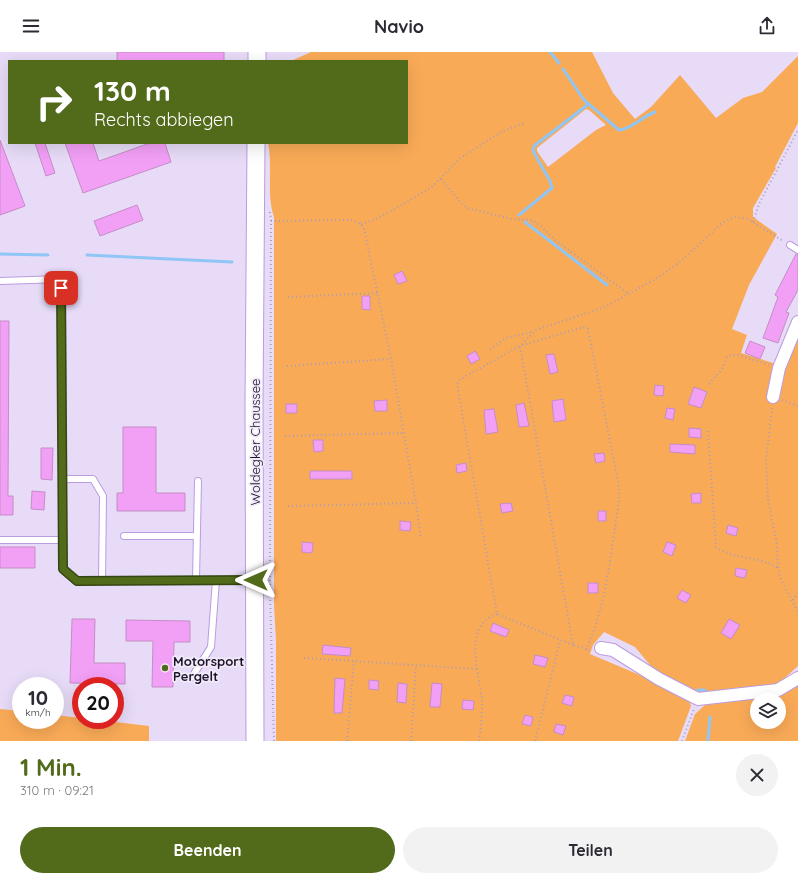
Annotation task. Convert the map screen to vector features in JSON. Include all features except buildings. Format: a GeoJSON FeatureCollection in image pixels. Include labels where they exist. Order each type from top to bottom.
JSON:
{"type":"FeatureCollection","features":[{"type":"Feature","properties":{"kind":"main road","name":"Woldegker Chaussee"},"geometry":{"type":"LineString","coordinates":[[255,741],[256,580],[254,404],[263,220],[256,144]]}},
{"type":"Feature","properties":{"kind":"street"},"geometry":{"type":"LineString","coordinates":[[773,397],[778,368],[798,322]]}},
{"type":"Feature","properties":{"kind":"street"},"geometry":{"type":"LineString","coordinates":[[600,648],[613,650],[659,679],[698,699],[778,690],[798,678]]}},
{"type":"Feature","properties":{"kind":"lane"},"geometry":{"type":"LineString","coordinates":[[790,245],[798,250]]}},
{"type":"Feature","properties":{"kind":"lane"},"geometry":{"type":"LineString","coordinates":[[0,281],[62,279],[63,569],[77,581],[256,580]]}},
{"type":"Feature","properties":{"kind":"lane"},"geometry":{"type":"LineString","coordinates":[[62,479],[93,478],[103,496],[102,581]]}},
{"type":"Feature","properties":{"kind":"lane"},"geometry":{"type":"LineString","coordinates":[[196,580],[198,481]]}},
{"type":"Feature","properties":{"kind":"lane"},"geometry":{"type":"LineString","coordinates":[[124,536],[197,536]]}},
{"type":"Feature","properties":{"kind":"lane"},"geometry":{"type":"LineString","coordinates":[[0,540],[62,540]]}},
{"type":"Feature","properties":{"kind":"lane"},"geometry":{"type":"LineString","coordinates":[[192,677],[211,647],[216,580]]}},
{"type":"Feature","properties":{"kind":"path"},"geometry":{"type":"LineString","coordinates":[[263,220],[351,220],[361,224],[374,220],[432,187],[441,179],[448,168],[459,159],[501,132],[524,123]]}},
{"type":"Feature","properties":{"kind":"path"},"geometry":{"type":"LineString","coordinates":[[753,222],[759,204],[798,130]]}},
{"type":"Feature","properties":{"kind":"path"},"geometry":{"type":"LineString","coordinates":[[441,179],[460,202],[467,208],[512,219],[532,220],[555,240],[629,294]]}},
{"type":"Feature","properties":{"kind":"path"},"geometry":{"type":"LineString","coordinates":[[269,210],[263,220],[274,741]]}},
{"type":"Feature","properties":{"kind":"path"},"geometry":{"type":"LineString","coordinates":[[490,350],[506,338],[532,332],[604,307],[629,294],[680,262],[721,224],[730,219],[742,217],[753,222],[790,245]]}},
{"type":"Feature","properties":{"kind":"path"},"geometry":{"type":"LineString","coordinates":[[361,224],[378,293],[391,359],[421,539]]}},
{"type":"Feature","properties":{"kind":"path"},"geometry":{"type":"LineString","coordinates":[[288,297],[378,293]]}},
{"type":"Feature","properties":{"kind":"path"},"geometry":{"type":"LineString","coordinates":[[479,741],[482,700],[475,654],[476,644],[482,623],[488,616],[496,614],[560,641],[586,650],[593,635],[605,587],[619,500],[619,487],[588,329],[583,327],[520,346],[459,380],[457,384],[496,614]]}},
{"type":"Feature","properties":{"kind":"path"},"geometry":{"type":"LineString","coordinates":[[520,346],[532,332]]}},
{"type":"Feature","properties":{"kind":"path"},"geometry":{"type":"LineString","coordinates":[[520,346],[573,645]]}},
{"type":"Feature","properties":{"kind":"path"},"geometry":{"type":"LineString","coordinates":[[709,384],[722,369],[727,357],[732,355],[738,355],[778,368]]}},
{"type":"Feature","properties":{"kind":"path"},"geometry":{"type":"LineString","coordinates":[[287,366],[391,359]]}},
{"type":"Feature","properties":{"kind":"path"},"geometry":{"type":"LineString","coordinates":[[798,406],[773,397],[766,460],[768,499],[777,545],[778,568],[782,582],[793,600],[798,612]]}},
{"type":"Feature","properties":{"kind":"path"},"geometry":{"type":"LineString","coordinates":[[708,431],[716,547],[727,553],[770,563],[778,568]]}},
{"type":"Feature","properties":{"kind":"path"},"geometry":{"type":"LineString","coordinates":[[285,436],[403,432]]}},
{"type":"Feature","properties":{"kind":"path"},"geometry":{"type":"LineString","coordinates":[[288,506],[416,503]]}},
{"type":"Feature","properties":{"kind":"path"},"geometry":{"type":"LineString","coordinates":[[793,600],[798,593]]}},
{"type":"Feature","properties":{"kind":"path"},"geometry":{"type":"LineString","coordinates":[[535,741],[560,641]]}},
{"type":"Feature","properties":{"kind":"path"},"geometry":{"type":"LineString","coordinates":[[304,658],[477,669]]}},
{"type":"Feature","properties":{"kind":"path"},"geometry":{"type":"LineString","coordinates":[[347,741],[354,661]]}},
{"type":"Feature","properties":{"kind":"path"},"geometry":{"type":"LineString","coordinates":[[412,741],[416,665]]}},
{"type":"Feature","properties":{"kind":"path"},"geometry":{"type":"LineString","coordinates":[[682,741],[688,720],[698,699]]}},
{"type":"Feature","properties":{"kind":"shaded area"},"geometry":{"type":"Polygon","coordinates":[[[311,52],[592,52],[613,93],[635,119],[651,107],[680,75],[716,118],[743,98],[762,92],[798,56],[798,123],[775,167],[776,168],[753,208],[753,217],[777,234],[749,285],[732,329],[747,335],[741,353],[783,366],[798,332],[798,666],[776,686],[706,695],[693,692],[670,679],[650,665],[635,647],[604,632],[593,645],[590,654],[642,676],[689,700],[691,706],[678,741],[276,741],[276,641],[274,605],[274,217],[270,199],[268,144],[408,144],[408,60],[293,60],[311,52]],[[586,109],[537,148],[537,151],[548,167],[596,130],[606,125],[586,109]]]}},
{"type":"Feature","properties":{"kind":"shaded area"},"geometry":{"type":"Polygon","coordinates":[[[798,684],[798,741],[685,741],[695,714],[705,705],[750,695],[750,729],[786,729],[786,693],[758,693],[798,684]]]}},
{"type":"Feature","properties":{"kind":"shaded area"},"geometry":{"type":"Polygon","coordinates":[[[0,709],[12,710],[12,729],[64,729],[64,716],[72,717],[72,729],[124,729],[124,723],[149,726],[149,741],[0,741],[0,709]]]}},
{"type":"Feature","properties":{"kind":"waterway"},"geometry":{"type":"LineString","coordinates":[[550,52],[559,63]]}},
{"type":"Feature","properties":{"kind":"waterway"},"geometry":{"type":"LineString","coordinates":[[563,69],[584,100],[619,130],[628,128],[655,112]]}},
{"type":"Feature","properties":{"kind":"waterway"},"geometry":{"type":"LineString","coordinates":[[519,215],[552,188],[550,181],[533,151],[534,146],[586,106],[587,103]]}},
{"type":"Feature","properties":{"kind":"waterway"},"geometry":{"type":"LineString","coordinates":[[525,222],[607,285]]}},
{"type":"Feature","properties":{"kind":"waterway"},"geometry":{"type":"LineString","coordinates":[[0,254],[48,255]]}},
{"type":"Feature","properties":{"kind":"waterway"},"geometry":{"type":"LineString","coordinates":[[87,255],[232,262]]}},
{"type":"Feature","properties":{"kind":"waterway"},"geometry":{"type":"LineString","coordinates":[[698,690],[704,690],[708,693]]}},
{"type":"Feature","properties":{"kind":"waterway"},"geometry":{"type":"LineString","coordinates":[[708,741],[710,717]]}},
{"type":"Feature","properties":{"kind":"place","name":"Motorsport Pergelt"},"geometry":{"type":"Point","coordinates":[165,668]}},
{"type":"Feature","properties":{"kind":"route"},"geometry":{"type":"LineString","coordinates":[[61,288],[63,569],[77,581],[256,580]]}}]}
